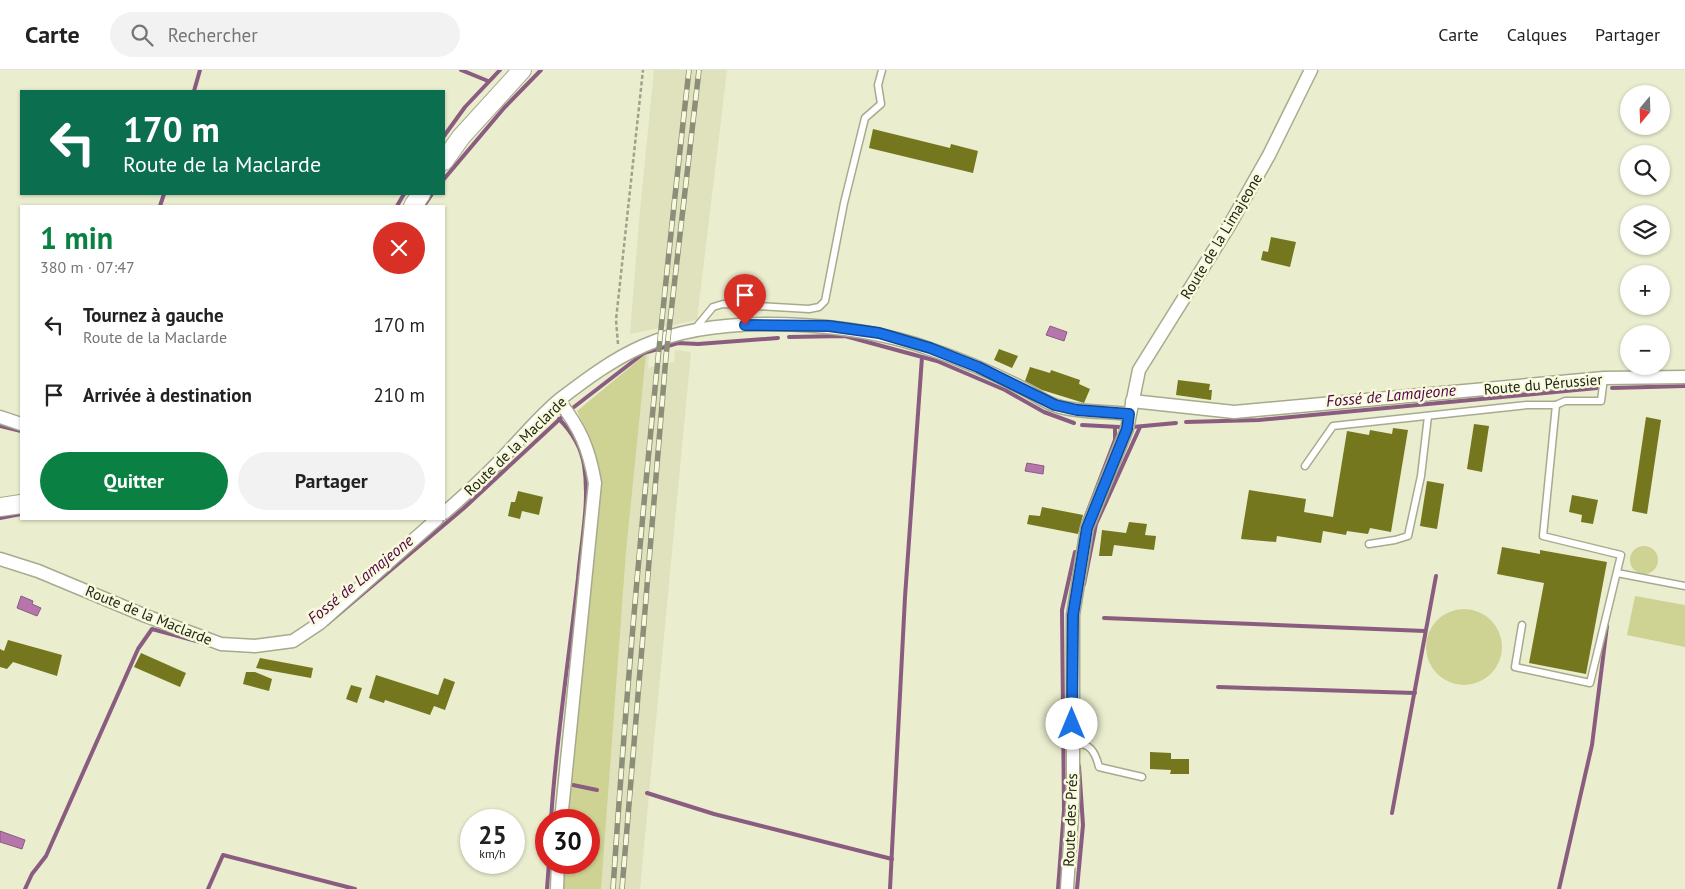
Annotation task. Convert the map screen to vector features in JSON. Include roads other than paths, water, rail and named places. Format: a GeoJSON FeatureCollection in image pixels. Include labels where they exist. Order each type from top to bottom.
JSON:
{"type":"FeatureCollection","features":[{"type":"Feature","properties":{"kind":"street"},"geometry":{"type":"LineString","coordinates":[[445,160],[461,137],[522,70]]}},
{"type":"Feature","properties":{"kind":"street","name":"Route de la Limajeone"},"geometry":{"type":"LineString","coordinates":[[1130,408],[1139,370],[1229,226],[1269,155],[1311,70]]}},
{"type":"Feature","properties":{"kind":"street","name":"Route de la Maclarde"},"geometry":{"type":"LineString","coordinates":[[445,512],[559,400],[621,357],[660,339],[693,331],[745,325],[794,325],[829,326],[879,333],[930,348],[978,367],[1055,405],[1077,410],[1130,408]]}},
{"type":"Feature","properties":{"kind":"street","name":"Route du Pérussier"},"geometry":{"type":"LineString","coordinates":[[1130,408],[1234,412],[1604,378],[1685,377]]}},
{"type":"Feature","properties":{"kind":"street"},"geometry":{"type":"LineString","coordinates":[[559,400],[584,438],[591,460],[595,483],[562,809]]}},
{"type":"Feature","properties":{"kind":"street","name":"Route des Prés"},"geometry":{"type":"LineString","coordinates":[[1067,889],[1073,797],[1073,615],[1087,528],[1127,429],[1130,408]]}},
{"type":"Feature","properties":{"kind":"street"},"geometry":{"type":"LineString","coordinates":[[0,417],[20,424]]}},
{"type":"Feature","properties":{"kind":"street"},"geometry":{"type":"LineString","coordinates":[[0,507],[20,504]]}},
{"type":"Feature","properties":{"kind":"street","name":"Route de la Maclarde"},"geometry":{"type":"LineString","coordinates":[[0,559],[38,571],[146,616],[221,644],[254,646],[293,641],[320,623],[437,520]]}},
{"type":"Feature","properties":{"kind":"street"},"geometry":{"type":"LineString","coordinates":[[557,889],[558,874]]}},
{"type":"Feature","properties":{"kind":"lane"},"geometry":{"type":"LineString","coordinates":[[693,331],[713,307],[723,304],[809,309],[819,307],[825,301],[844,203],[865,118],[881,104],[878,85],[882,70]]}},
{"type":"Feature","properties":{"kind":"lane"},"geometry":{"type":"LineString","coordinates":[[1305,466],[1333,426],[1527,404],[1556,405],[1565,401],[1601,401],[1604,378]]}},
{"type":"Feature","properties":{"kind":"lane"},"geometry":{"type":"LineString","coordinates":[[1522,625],[1514,667],[1590,684],[1621,555],[1543,536],[1556,405]]}},
{"type":"Feature","properties":{"kind":"lane"},"geometry":{"type":"LineString","coordinates":[[1368,544],[1408,536],[1421,476],[1428,416]]}},
{"type":"Feature","properties":{"kind":"lane"},"geometry":{"type":"LineString","coordinates":[[1618,573],[1685,586]]}},
{"type":"Feature","properties":{"kind":"lane"},"geometry":{"type":"LineString","coordinates":[[1072,743],[1084,743],[1096,752],[1099,767],[1142,777]]}},
{"type":"Feature","properties":{"kind":"waterway"},"geometry":{"type":"LineString","coordinates":[[194,90],[200,70]]}},
{"type":"Feature","properties":{"kind":"waterway"},"geometry":{"type":"LineString","coordinates":[[461,70],[488,81]]}},
{"type":"Feature","properties":{"kind":"waterway"},"geometry":{"type":"LineString","coordinates":[[445,135],[465,107],[500,70]]}},
{"type":"Feature","properties":{"kind":"waterway"},"geometry":{"type":"LineString","coordinates":[[445,178],[504,108],[541,70]]}},
{"type":"Feature","properties":{"kind":"waterway"},"geometry":{"type":"LineString","coordinates":[[160,205],[164,195]]}},
{"type":"Feature","properties":{"kind":"waterway"},"geometry":{"type":"LineString","coordinates":[[398,205],[403,195]]}},
{"type":"Feature","properties":{"kind":"waterway"},"geometry":{"type":"LineString","coordinates":[[425,205],[431,195]]}},
{"type":"Feature","properties":{"kind":"waterway","name":"Fossé de Lamajeone"},"geometry":{"type":"LineString","coordinates":[[789,337],[845,336],[937,361],[1005,390],[1044,412],[1074,423]]}},
{"type":"Feature","properties":{"kind":"waterway","name":"Fossé de Lamajeone"},"geometry":{"type":"LineString","coordinates":[[574,407],[644,353],[678,343],[698,344],[778,338]]}},
{"type":"Feature","properties":{"kind":"waterway"},"geometry":{"type":"LineString","coordinates":[[890,889],[905,597],[922,357]]}},
{"type":"Feature","properties":{"kind":"waterway","name":"Fossé de Lamajeone"},"geometry":{"type":"LineString","coordinates":[[1612,388],[1685,386]]}},
{"type":"Feature","properties":{"kind":"waterway","name":"Fossé de Lamajeone"},"geometry":{"type":"LineString","coordinates":[[1186,422],[1259,420],[1597,388]]}},
{"type":"Feature","properties":{"kind":"waterway","name":"Fossé de Lamajeone"},"geometry":{"type":"LineString","coordinates":[[327,624],[464,508],[562,417]]}},
{"type":"Feature","properties":{"kind":"waterway"},"geometry":{"type":"LineString","coordinates":[[552,809],[556,759],[586,507],[586,479],[581,452],[572,434],[559,419]]}},
{"type":"Feature","properties":{"kind":"waterway","name":"Fossé de Lamajeone"},"geometry":{"type":"LineString","coordinates":[[1133,427],[1176,423]]}},
{"type":"Feature","properties":{"kind":"waterway","name":"Fossé de Lamajeone"},"geometry":{"type":"LineString","coordinates":[[1082,425],[1119,427]]}},
{"type":"Feature","properties":{"kind":"waterway"},"geometry":{"type":"LineString","coordinates":[[0,426],[20,431]]}},
{"type":"Feature","properties":{"kind":"waterway"},"geometry":{"type":"LineString","coordinates":[[1084,521],[1115,440],[1115,427]]}},
{"type":"Feature","properties":{"kind":"waterway"},"geometry":{"type":"LineString","coordinates":[[1084,584],[1096,524],[1140,427]]}},
{"type":"Feature","properties":{"kind":"waterway"},"geometry":{"type":"LineString","coordinates":[[0,518],[20,514]]}},
{"type":"Feature","properties":{"kind":"waterway"},"geometry":{"type":"LineString","coordinates":[[1058,889],[1064,810],[1062,610],[1075,552]]}},
{"type":"Feature","properties":{"kind":"waterway"},"geometry":{"type":"LineString","coordinates":[[1392,813],[1436,576]]}},
{"type":"Feature","properties":{"kind":"waterway"},"geometry":{"type":"LineString","coordinates":[[1104,618],[1425,631]]}},
{"type":"Feature","properties":{"kind":"waterway"},"geometry":{"type":"LineString","coordinates":[[1559,889],[1592,745],[1607,626]]}},
{"type":"Feature","properties":{"kind":"waterway","name":"Fossé de Lamajeone"},"geometry":{"type":"LineString","coordinates":[[25,889],[32,874],[46,856],[138,649],[152,629],[200,642]]}},
{"type":"Feature","properties":{"kind":"waterway"},"geometry":{"type":"LineString","coordinates":[[1218,687],[1415,693]]}},
{"type":"Feature","properties":{"kind":"waterway"},"geometry":{"type":"LineString","coordinates":[[1077,889],[1083,825],[1079,766]]}},
{"type":"Feature","properties":{"kind":"waterway"},"geometry":{"type":"LineString","coordinates":[[573,785],[597,790]]}},
{"type":"Feature","properties":{"kind":"waterway"},"geometry":{"type":"LineString","coordinates":[[647,793],[714,814],[892,859]]}},
{"type":"Feature","properties":{"kind":"waterway"},"geometry":{"type":"LineString","coordinates":[[208,889],[223,855],[355,889]]}},
{"type":"Feature","properties":{"kind":"waterway"},"geometry":{"type":"LineString","coordinates":[[547,889],[548,874]]}},
{"type":"Feature","properties":{"kind":"railway"},"geometry":{"type":"LineString","coordinates":[[613,889],[646,479],[689,70]]}},
{"type":"Feature","properties":{"kind":"railway"},"geometry":{"type":"LineString","coordinates":[[622,889],[666,356],[699,70]]}}]}
